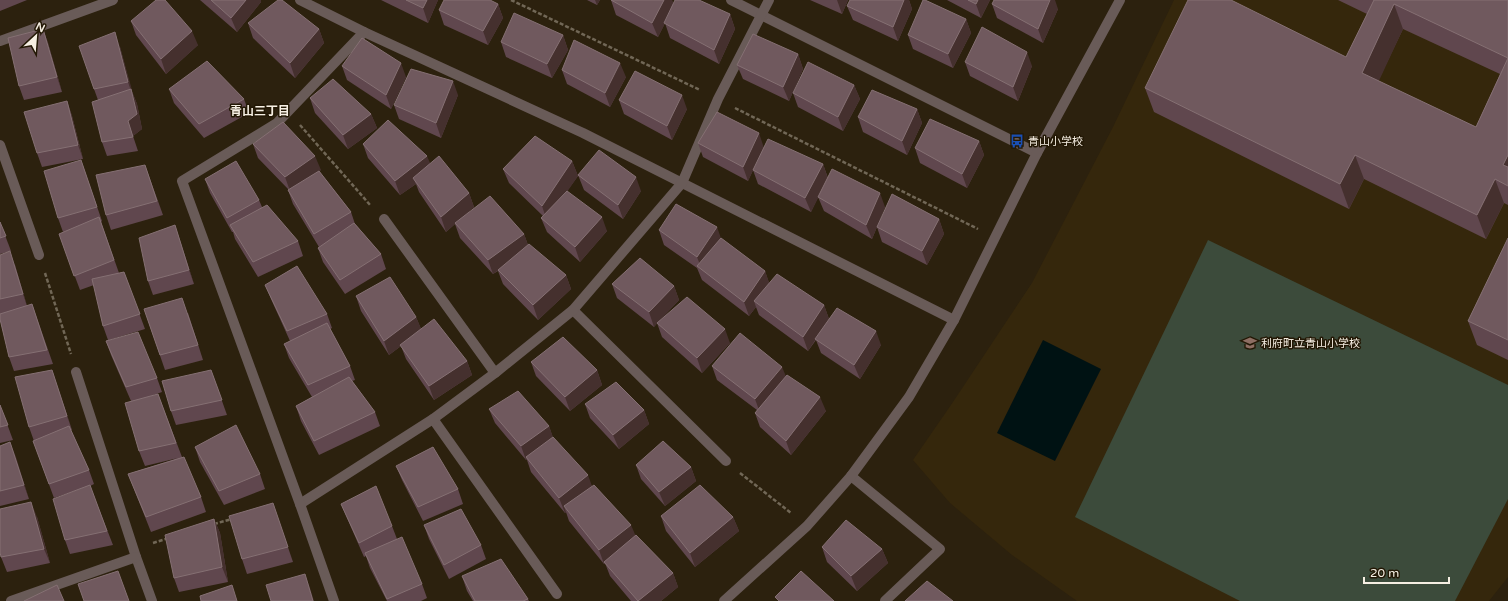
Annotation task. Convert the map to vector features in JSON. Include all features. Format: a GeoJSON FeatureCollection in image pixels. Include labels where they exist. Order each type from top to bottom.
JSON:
{"type":"FeatureCollection","features":[{"type":"Feature","properties":{"kind":"street"},"geometry":{"type":"LineString","coordinates":[[0,41],[113,0]]}},
{"type":"Feature","properties":{"kind":"street"},"geometry":{"type":"LineString","coordinates":[[300,0],[364,32],[583,133],[954,320]]}},
{"type":"Feature","properties":{"kind":"street"},"geometry":{"type":"LineString","coordinates":[[731,0],[1037,153]]}},
{"type":"Feature","properties":{"kind":"street"},"geometry":{"type":"LineString","coordinates":[[300,504],[434,419],[495,373],[573,310],[682,182],[718,99],[769,0]]}},
{"type":"Feature","properties":{"kind":"street"},"geometry":{"type":"LineString","coordinates":[[724,601],[807,526],[851,476],[909,397],[954,320],[1037,153],[1120,0]]}},
{"type":"Feature","properties":{"kind":"street"},"geometry":{"type":"LineString","coordinates":[[334,601],[182,181],[277,123],[364,32]]}},
{"type":"Feature","properties":{"kind":"street"},"geometry":{"type":"LineString","coordinates":[[0,145],[39,255]]}},
{"type":"Feature","properties":{"kind":"street"},"geometry":{"type":"LineString","coordinates":[[384,219],[495,373]]}},
{"type":"Feature","properties":{"kind":"street"},"geometry":{"type":"LineString","coordinates":[[573,310],[726,461]]}},
{"type":"Feature","properties":{"kind":"street"},"geometry":{"type":"LineString","coordinates":[[76,372],[152,601]]}},
{"type":"Feature","properties":{"kind":"street"},"geometry":{"type":"LineString","coordinates":[[434,419],[557,594]]}},
{"type":"Feature","properties":{"kind":"street"},"geometry":{"type":"LineString","coordinates":[[851,476],[940,549],[885,601]]}},
{"type":"Feature","properties":{"kind":"street"},"geometry":{"type":"LineString","coordinates":[[11,601],[135,553]]}},
{"type":"Feature","properties":{"kind":"path"},"geometry":{"type":"LineString","coordinates":[[511,0],[718,99],[996,238]]}},
{"type":"Feature","properties":{"kind":"path"},"geometry":{"type":"LineString","coordinates":[[288,112],[384,219]]}},
{"type":"Feature","properties":{"kind":"path"},"geometry":{"type":"LineString","coordinates":[[39,255],[76,372]]}},
{"type":"Feature","properties":{"kind":"path"},"geometry":{"type":"LineString","coordinates":[[726,461],[807,526]]}},
{"type":"Feature","properties":{"kind":"path"},"geometry":{"type":"LineString","coordinates":[[208,526],[238,517]]}},
{"type":"Feature","properties":{"kind":"path"},"geometry":{"type":"LineString","coordinates":[[135,553],[171,538]]}},
{"type":"Feature","properties":{"kind":"shaded area","name":"利府町立青山小学校"},"geometry":{"type":"Polygon","coordinates":[[[1174,0],[1508,0],[1508,577],[1489,601],[1077,601],[1012,555],[950,503],[913,460],[1032,283],[1113,127],[1174,0]]]}},
{"type":"Feature","properties":{"kind":"shaded area"},"geometry":{"type":"Polygon","coordinates":[[[1043,340],[1101,369],[1055,461],[997,433],[1043,340]]]}},
{"type":"Feature","properties":{"kind":"green space"},"geometry":{"type":"Polygon","coordinates":[[[1208,240],[1508,385],[1508,499],[1455,601],[1240,601],[1075,517],[1208,240]]]}},
{"type":"Feature","properties":{"kind":"building"},"geometry":{"type":"Polygon","coordinates":[[[156,0],[165,0],[192,31],[161,59],[131,21],[156,0]]]}},
{"type":"Feature","properties":{"kind":"building"},"geometry":{"type":"Polygon","coordinates":[[[211,0],[246,0],[231,18],[211,0]]]}},
{"type":"Feature","properties":{"kind":"building"},"geometry":{"type":"Polygon","coordinates":[[[278,0],[282,0],[319,29],[290,63],[248,23],[278,0]]]}},
{"type":"Feature","properties":{"kind":"building"},"geometry":{"type":"Polygon","coordinates":[[[406,0],[427,0],[423,8],[406,0]]]}},
{"type":"Feature","properties":{"kind":"building"},"geometry":{"type":"Polygon","coordinates":[[[444,0],[490,0],[498,4],[483,31],[439,10],[444,0]]]}},
{"type":"Feature","properties":{"kind":"building"},"geometry":{"type":"Polygon","coordinates":[[[611,0],[664,0],[652,23],[611,0]]]}},
{"type":"Feature","properties":{"kind":"building"},"geometry":{"type":"Polygon","coordinates":[[[675,0],[699,0],[730,14],[714,50],[664,23],[675,0]]]}},
{"type":"Feature","properties":{"kind":"building"},"geometry":{"type":"Polygon","coordinates":[[[850,0],[904,0],[893,27],[847,6],[850,0]]]}},
{"type":"Feature","properties":{"kind":"building"},"geometry":{"type":"Polygon","coordinates":[[[923,0],[966,19],[948,54],[908,35],[923,0]]]}},
{"type":"Feature","properties":{"kind":"building"},"geometry":{"type":"Polygon","coordinates":[[[968,0],[978,0],[976,4],[968,0]]]}},
{"type":"Feature","properties":{"kind":"building"},"geometry":{"type":"Polygon","coordinates":[[[994,0],[1050,0],[1038,29],[992,4],[994,0]]]}},
{"type":"Feature","properties":{"kind":"building"},"geometry":{"type":"Polygon","coordinates":[[[1188,0],[1231,0],[1346,57],[1374,0],[1508,0],[1508,58],[1508,155],[1503,165],[1508,167],[1508,186],[1495,179],[1477,215],[1355,155],[1340,184],[1145,88],[1188,0]],[[1394,4],[1362,73],[1476,127],[1508,58],[1394,4]]]}},
{"type":"Feature","properties":{"kind":"building"},"geometry":{"type":"Polygon","coordinates":[[[514,13],[563,35],[547,64],[501,42],[514,13]]]}},
{"type":"Feature","properties":{"kind":"building"},"geometry":{"type":"Polygon","coordinates":[[[982,27],[1027,52],[1013,87],[965,62],[982,27]]]}},
{"type":"Feature","properties":{"kind":"building"},"geometry":{"type":"Polygon","coordinates":[[[43,29],[57,77],[19,86],[8,38],[43,29]]]}},
{"type":"Feature","properties":{"kind":"building"},"geometry":{"type":"Polygon","coordinates":[[[115,32],[128,82],[94,89],[79,46],[115,32]]]}},
{"type":"Feature","properties":{"kind":"building"},"geometry":{"type":"Polygon","coordinates":[[[753,34],[798,54],[783,87],[737,65],[753,34]]]}},
{"type":"Feature","properties":{"kind":"building"},"geometry":{"type":"Polygon","coordinates":[[[362,38],[401,63],[386,95],[342,66],[362,38]]]}},
{"type":"Feature","properties":{"kind":"building"},"geometry":{"type":"Polygon","coordinates":[[[574,40],[620,63],[605,93],[562,70],[574,40]]]}},
{"type":"Feature","properties":{"kind":"building"},"geometry":{"type":"Polygon","coordinates":[[[207,61],[244,99],[199,124],[169,89],[207,61]]]}},
{"type":"Feature","properties":{"kind":"building"},"geometry":{"type":"Polygon","coordinates":[[[808,62],[854,85],[838,117],[793,93],[808,62]]]}},
{"type":"Feature","properties":{"kind":"building"},"geometry":{"type":"Polygon","coordinates":[[[411,69],[453,81],[436,123],[394,105],[411,69]]]}},
{"type":"Feature","properties":{"kind":"building"},"geometry":{"type":"Polygon","coordinates":[[[635,71],[682,95],[667,126],[619,100],[635,71]]]}},
{"type":"Feature","properties":{"kind":"building"},"geometry":{"type":"Polygon","coordinates":[[[333,79],[371,114],[343,135],[310,98],[333,79]]]}},
{"type":"Feature","properties":{"kind":"building"},"geometry":{"type":"Polygon","coordinates":[[[131,89],[137,114],[128,121],[133,137],[102,142],[92,102],[131,89]]]}},
{"type":"Feature","properties":{"kind":"building"},"geometry":{"type":"Polygon","coordinates":[[[872,90],[917,109],[902,141],[858,117],[872,90]]]}},
{"type":"Feature","properties":{"kind":"building"},"geometry":{"type":"Polygon","coordinates":[[[67,101],[78,145],[37,153],[24,112],[67,101]]]}},
{"type":"Feature","properties":{"kind":"building"},"geometry":{"type":"Polygon","coordinates":[[[717,112],[759,133],[743,167],[698,143],[717,112]]]}},
{"type":"Feature","properties":{"kind":"building"},"geometry":{"type":"Polygon","coordinates":[[[930,119],[979,141],[962,174],[915,148],[930,119]]]}},
{"type":"Feature","properties":{"kind":"building"},"geometry":{"type":"Polygon","coordinates":[[[388,120],[427,156],[395,181],[363,144],[388,120]]]}},
{"type":"Feature","properties":{"kind":"building"},"geometry":{"type":"Polygon","coordinates":[[[283,122],[315,156],[285,177],[253,144],[283,122]]]}},
{"type":"Feature","properties":{"kind":"building"},"geometry":{"type":"Polygon","coordinates":[[[535,136],[572,161],[542,206],[503,169],[535,136]]]}},
{"type":"Feature","properties":{"kind":"building"},"geometry":{"type":"Polygon","coordinates":[[[768,139],[823,164],[805,198],[753,170],[768,139]]]}},
{"type":"Feature","properties":{"kind":"building"},"geometry":{"type":"Polygon","coordinates":[[[599,150],[636,177],[618,205],[578,175],[599,150]]]}},
{"type":"Feature","properties":{"kind":"building"},"geometry":{"type":"Polygon","coordinates":[[[439,156],[469,193],[441,217],[413,178],[439,156]]]}},
{"type":"Feature","properties":{"kind":"building"},"geometry":{"type":"Polygon","coordinates":[[[81,160],[97,207],[58,218],[44,171],[81,160]]]}},
{"type":"Feature","properties":{"kind":"building"},"geometry":{"type":"Polygon","coordinates":[[[236,161],[259,200],[227,218],[205,179],[236,161]]]}},
{"type":"Feature","properties":{"kind":"building"},"geometry":{"type":"Polygon","coordinates":[[[145,165],[157,201],[106,215],[96,175],[145,165]]]}},
{"type":"Feature","properties":{"kind":"building"},"geometry":{"type":"Polygon","coordinates":[[[832,169],[880,193],[866,225],[818,197],[832,169]]]}},
{"type":"Feature","properties":{"kind":"building"},"geometry":{"type":"Polygon","coordinates":[[[319,171],[351,212],[314,234],[288,190],[319,171]]]}},
{"type":"Feature","properties":{"kind":"building"},"geometry":{"type":"Polygon","coordinates":[[[567,191],[602,217],[575,247],[541,218],[567,191]]]}},
{"type":"Feature","properties":{"kind":"building"},"geometry":{"type":"Polygon","coordinates":[[[892,194],[939,219],[922,251],[877,227],[892,194]]]}},
{"type":"Feature","properties":{"kind":"building"},"geometry":{"type":"Polygon","coordinates":[[[490,196],[524,234],[488,260],[455,223],[490,196]]]}},
{"type":"Feature","properties":{"kind":"building"},"geometry":{"type":"Polygon","coordinates":[[[676,204],[717,227],[697,257],[659,230],[676,204]]]}},
{"type":"Feature","properties":{"kind":"building"},"geometry":{"type":"Polygon","coordinates":[[[267,205],[298,241],[253,262],[230,225],[267,205]]]}},
{"type":"Feature","properties":{"kind":"building"},"geometry":{"type":"Polygon","coordinates":[[[99,217],[114,260],[74,276],[59,234],[99,217]]]}},
{"type":"Feature","properties":{"kind":"building"},"geometry":{"type":"Polygon","coordinates":[[[0,222],[6,236],[0,238],[0,222]]]}},
{"type":"Feature","properties":{"kind":"building"},"geometry":{"type":"Polygon","coordinates":[[[354,223],[381,254],[340,280],[318,248],[354,223]]]}},
{"type":"Feature","properties":{"kind":"building"},"geometry":{"type":"Polygon","coordinates":[[[175,225],[189,270],[148,281],[139,238],[175,225]]]}},
{"type":"Feature","properties":{"kind":"building"},"geometry":{"type":"Polygon","coordinates":[[[721,238],[765,271],[744,302],[697,266],[721,238]]]}},
{"type":"Feature","properties":{"kind":"building"},"geometry":{"type":"Polygon","coordinates":[[[1508,238],[1508,340],[1468,321],[1508,238]]]}},
{"type":"Feature","properties":{"kind":"building"},"geometry":{"type":"Polygon","coordinates":[[[529,244],[566,275],[533,305],[498,270],[529,244]]]}},
{"type":"Feature","properties":{"kind":"building"},"geometry":{"type":"Polygon","coordinates":[[[10,251],[23,294],[0,299],[0,255],[10,251]]]}},
{"type":"Feature","properties":{"kind":"building"},"geometry":{"type":"Polygon","coordinates":[[[640,258],[674,286],[649,312],[612,284],[640,258]]]}},
{"type":"Feature","properties":{"kind":"building"},"geometry":{"type":"Polygon","coordinates":[[[297,266],[327,314],[287,331],[265,285],[297,266]]]}},
{"type":"Feature","properties":{"kind":"building"},"geometry":{"type":"Polygon","coordinates":[[[124,272],[140,314],[103,326],[92,279],[124,272]]]}},
{"type":"Feature","properties":{"kind":"building"},"geometry":{"type":"Polygon","coordinates":[[[777,274],[824,305],[803,337],[754,301],[777,274]]]}},
{"type":"Feature","properties":{"kind":"building"},"geometry":{"type":"Polygon","coordinates":[[[390,277],[416,317],[384,341],[356,296],[390,277]]]}},
{"type":"Feature","properties":{"kind":"building"},"geometry":{"type":"Polygon","coordinates":[[[687,297],[725,329],[697,358],[657,323],[687,297]]]}},
{"type":"Feature","properties":{"kind":"building"},"geometry":{"type":"Polygon","coordinates":[[[182,298],[198,345],[160,355],[144,309],[182,298]]]}},
{"type":"Feature","properties":{"kind":"building"},"geometry":{"type":"Polygon","coordinates":[[[32,304],[47,350],[9,357],[0,314],[32,304]]]}},
{"type":"Feature","properties":{"kind":"building"},"geometry":{"type":"Polygon","coordinates":[[[837,308],[876,331],[854,365],[815,339],[837,308]]]}},
{"type":"Feature","properties":{"kind":"building"},"geometry":{"type":"Polygon","coordinates":[[[434,319],[467,361],[429,386],[400,345],[434,319]]]}},
{"type":"Feature","properties":{"kind":"building"},"geometry":{"type":"Polygon","coordinates":[[[327,323],[350,366],[308,385],[284,344],[327,323]]]}},
{"type":"Feature","properties":{"kind":"building"},"geometry":{"type":"Polygon","coordinates":[[[138,332],[157,378],[126,387],[106,341],[138,332]]]}},
{"type":"Feature","properties":{"kind":"building"},"geometry":{"type":"Polygon","coordinates":[[[740,333],[782,367],[755,399],[712,366],[740,333]]]}},
{"type":"Feature","properties":{"kind":"building"},"geometry":{"type":"Polygon","coordinates":[[[563,337],[597,370],[565,397],[531,362],[563,337]]]}},
{"type":"Feature","properties":{"kind":"building"},"geometry":{"type":"Polygon","coordinates":[[[52,370],[67,416],[29,427],[15,377],[52,370]]]}},
{"type":"Feature","properties":{"kind":"building"},"geometry":{"type":"Polygon","coordinates":[[[211,370],[222,400],[171,411],[162,381],[211,370]]]}},
{"type":"Feature","properties":{"kind":"building"},"geometry":{"type":"Polygon","coordinates":[[[787,375],[820,397],[786,441],[755,413],[787,375]]]}},
{"type":"Feature","properties":{"kind":"building"},"geometry":{"type":"Polygon","coordinates":[[[349,377],[375,412],[314,441],[296,406],[349,377]]]}},
{"type":"Feature","properties":{"kind":"building"},"geometry":{"type":"Polygon","coordinates":[[[616,382],[644,410],[613,435],[585,404],[616,382]]]}},
{"type":"Feature","properties":{"kind":"building"},"geometry":{"type":"Polygon","coordinates":[[[518,391],[549,426],[521,446],[489,409],[518,391]]]}},
{"type":"Feature","properties":{"kind":"building"},"geometry":{"type":"Polygon","coordinates":[[[158,394],[176,443],[139,451],[125,403],[158,394]]]}},
{"type":"Feature","properties":{"kind":"building"},"geometry":{"type":"Polygon","coordinates":[[[0,405],[8,425],[0,427],[0,405]]]}},
{"type":"Feature","properties":{"kind":"building"},"geometry":{"type":"Polygon","coordinates":[[[236,425],[260,474],[219,491],[195,447],[236,425]]]}},
{"type":"Feature","properties":{"kind":"building"},"geometry":{"type":"Polygon","coordinates":[[[69,426],[89,470],[49,484],[33,441],[69,426]]]}},
{"type":"Feature","properties":{"kind":"building"},"geometry":{"type":"Polygon","coordinates":[[[553,437],[588,475],[559,498],[526,457],[553,437]]]}},
{"type":"Feature","properties":{"kind":"building"},"geometry":{"type":"Polygon","coordinates":[[[663,441],[691,467],[659,492],[636,465],[663,441]]]}},
{"type":"Feature","properties":{"kind":"building"},"geometry":{"type":"Polygon","coordinates":[[[10,442],[24,485],[0,491],[0,446],[10,442]]]}},
{"type":"Feature","properties":{"kind":"building"},"geometry":{"type":"Polygon","coordinates":[[[433,447],[458,489],[418,507],[396,466],[433,447]]]}},
{"type":"Feature","properties":{"kind":"building"},"geometry":{"type":"Polygon","coordinates":[[[184,457],[201,497],[146,517],[128,474],[184,457]]]}},
{"type":"Feature","properties":{"kind":"building"},"geometry":{"type":"Polygon","coordinates":[[[90,485],[107,531],[65,540],[53,499],[90,485]]]}},
{"type":"Feature","properties":{"kind":"building"},"geometry":{"type":"Polygon","coordinates":[[[594,485],[631,525],[599,550],[564,506],[594,485]]]}},
{"type":"Feature","properties":{"kind":"building"},"geometry":{"type":"Polygon","coordinates":[[[700,485],[733,517],[690,553],[661,516],[700,485]]]}},
{"type":"Feature","properties":{"kind":"building"},"geometry":{"type":"Polygon","coordinates":[[[376,486],[392,526],[359,543],[341,504],[376,486]]]}},
{"type":"Feature","properties":{"kind":"building"},"geometry":{"type":"Polygon","coordinates":[[[31,502],[44,549],[1,557],[0,509],[31,502]]]}},
{"type":"Feature","properties":{"kind":"building"},"geometry":{"type":"Polygon","coordinates":[[[273,503],[288,547],[242,559],[229,516],[273,503]]]}},
{"type":"Feature","properties":{"kind":"building"},"geometry":{"type":"Polygon","coordinates":[[[461,509],[481,545],[444,565],[424,525],[461,509]]]}},
{"type":"Feature","properties":{"kind":"building"},"geometry":{"type":"Polygon","coordinates":[[[214,519],[222,567],[174,578],[165,535],[214,519]]]}},
{"type":"Feature","properties":{"kind":"building"},"geometry":{"type":"Polygon","coordinates":[[[846,520],[882,549],[851,576],[822,547],[846,520]]]}},
{"type":"Feature","properties":{"kind":"building"},"geometry":{"type":"Polygon","coordinates":[[[636,535],[673,573],[638,601],[604,562],[636,535]]]}},
{"type":"Feature","properties":{"kind":"building"},"geometry":{"type":"Polygon","coordinates":[[[402,537],[422,584],[387,599],[365,553],[402,537]]]}},
{"type":"Feature","properties":{"kind":"building"},"geometry":{"type":"Polygon","coordinates":[[[501,559],[528,599],[523,601],[475,601],[462,576],[501,559]]]}},
{"type":"Feature","properties":{"kind":"building"},"geometry":{"type":"Polygon","coordinates":[[[118,571],[129,601],[84,601],[78,584],[118,571]]]}},
{"type":"Feature","properties":{"kind":"building"},"geometry":{"type":"Polygon","coordinates":[[[801,571],[834,601],[779,601],[775,597],[801,571]]]}},
{"type":"Feature","properties":{"kind":"building"},"geometry":{"type":"Polygon","coordinates":[[[305,574],[313,601],[271,601],[266,585],[305,574]]]}},
{"type":"Feature","properties":{"kind":"building"},"geometry":{"type":"Polygon","coordinates":[[[927,581],[953,601],[905,601],[927,581]]]}},
{"type":"Feature","properties":{"kind":"building"},"geometry":{"type":"Polygon","coordinates":[[[57,585],[64,601],[24,601],[57,585]]]}},
{"type":"Feature","properties":{"kind":"building"},"geometry":{"type":"Polygon","coordinates":[[[232,585],[237,601],[201,601],[200,596],[232,585]]]}},
{"type":"Feature","properties":{"kind":"place","name":"青山小学校"},"geometry":{"type":"Point","coordinates":[1017,141]}},
{"type":"Feature","properties":{"kind":"place","name":"利府町立青山小学校"},"geometry":{"type":"Point","coordinates":[1250,343]}},
{"type":"Feature","properties":{"kind":"district","name":"青山三丁目"},"geometry":{"type":"Point","coordinates":[260,111]}}]}
